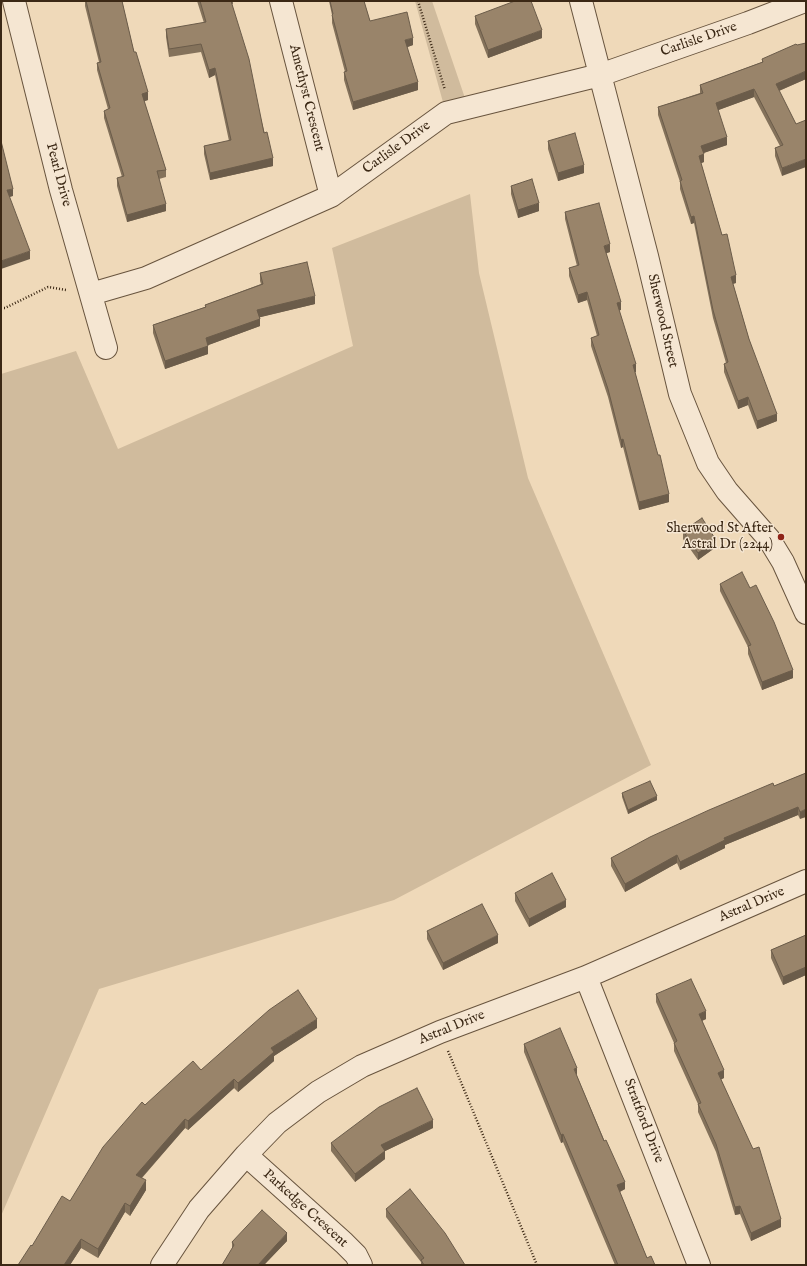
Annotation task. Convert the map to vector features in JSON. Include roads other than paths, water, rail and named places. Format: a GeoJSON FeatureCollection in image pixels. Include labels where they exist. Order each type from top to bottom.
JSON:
{"type":"FeatureCollection","features":[{"type":"Feature","properties":{"kind":"street","name":"Pearl Drive"},"geometry":{"type":"LineString","coordinates":[[14,1],[61,190],[106,348]]}},
{"type":"Feature","properties":{"kind":"street","name":"Amethyst Crescent"},"geometry":{"type":"LineString","coordinates":[[281,1],[331,196]]}},
{"type":"Feature","properties":{"kind":"street","name":"Sherwood Street"},"geometry":{"type":"LineString","coordinates":[[581,1],[647,256],[680,394],[694,432],[712,469],[732,497],[768,539],[783,562],[806,613]]}},
{"type":"Feature","properties":{"kind":"street","name":"Carlisle Drive"},"geometry":{"type":"LineString","coordinates":[[91,294],[146,278],[331,196],[446,113],[600,75],[748,23],[805,1]]}},
{"type":"Feature","properties":{"kind":"street","name":"Astral Drive"},"geometry":{"type":"LineString","coordinates":[[162,1265],[199,1209],[246,1155],[277,1123],[318,1092],[362,1066],[440,1032],[586,977],[806,881]]}},
{"type":"Feature","properties":{"kind":"street","name":"Stratford Drive"},"geometry":{"type":"LineString","coordinates":[[586,977],[699,1265]]}},
{"type":"Feature","properties":{"kind":"street","name":"Parkedge Crescent"},"geometry":{"type":"LineString","coordinates":[[246,1155],[344,1243],[356,1255],[362,1265]]}},
{"type":"Feature","properties":{"kind":"place","name":"Sherwood St After Astral Dr (2244)"},"geometry":{"type":"Point","coordinates":[781,537]}}]}
